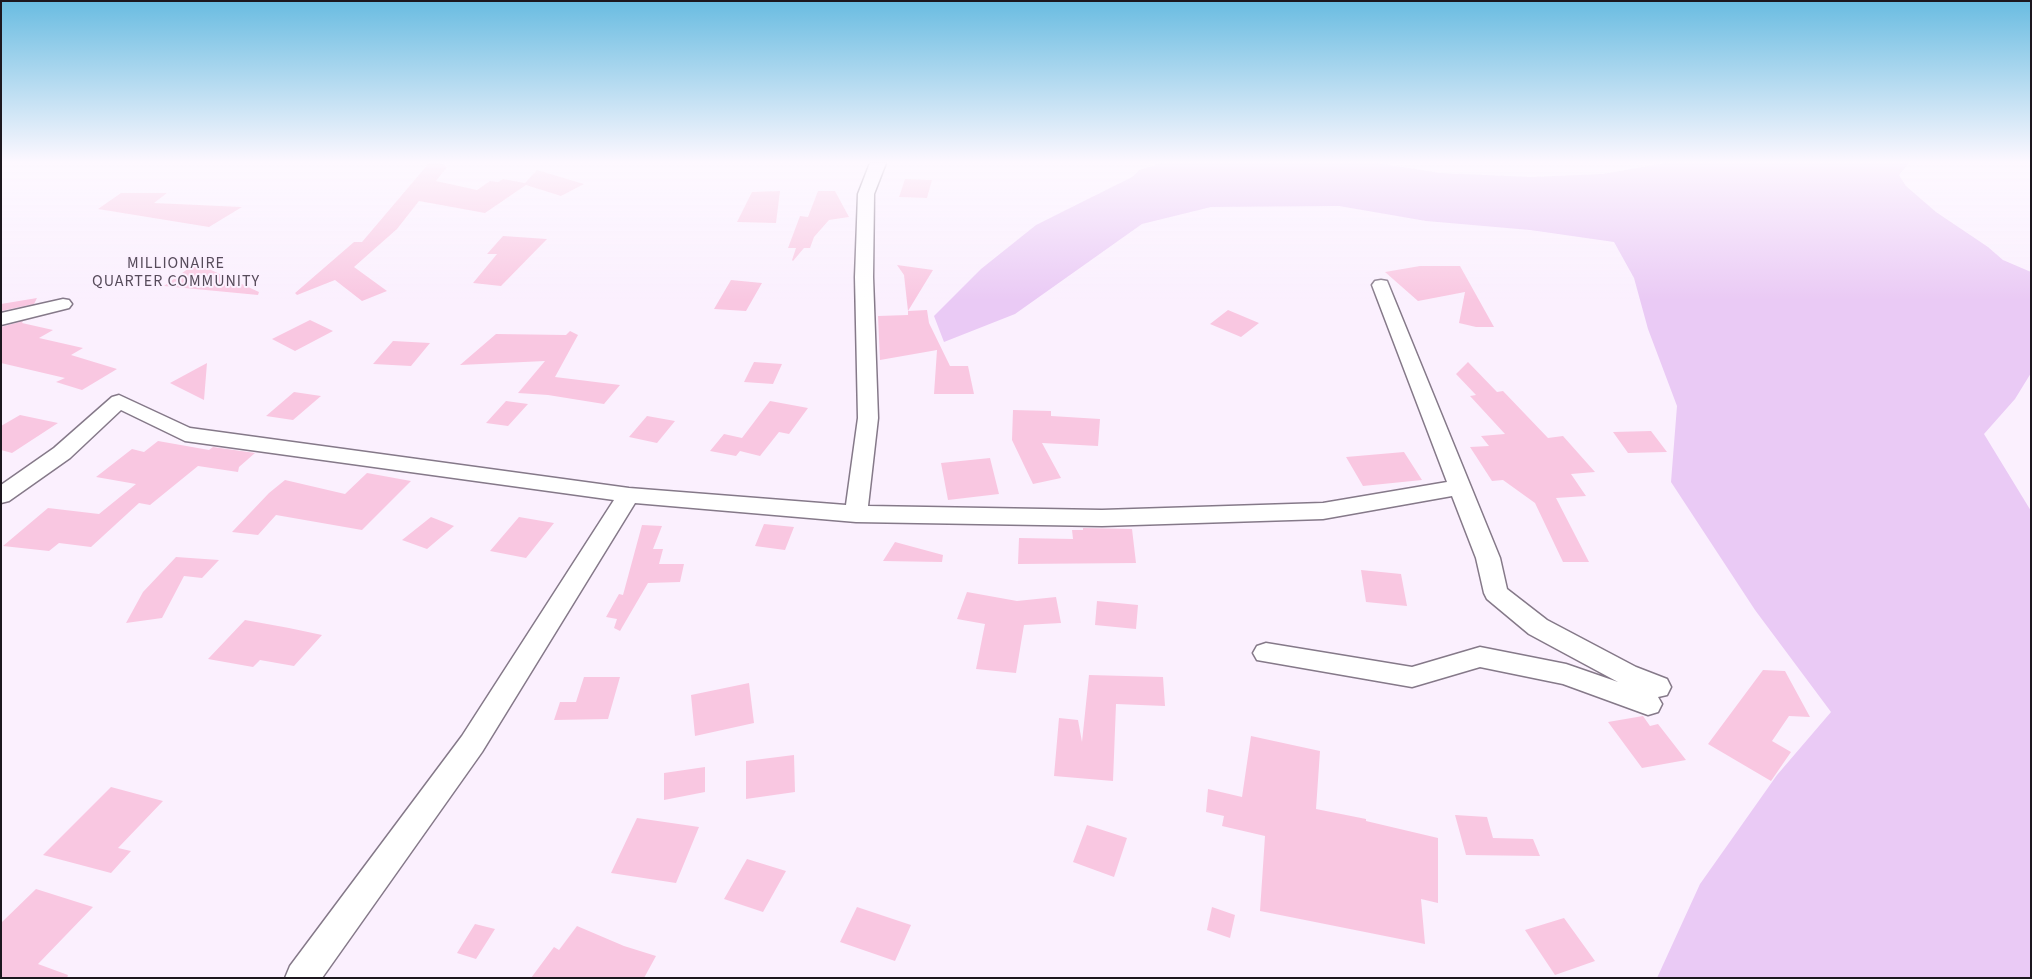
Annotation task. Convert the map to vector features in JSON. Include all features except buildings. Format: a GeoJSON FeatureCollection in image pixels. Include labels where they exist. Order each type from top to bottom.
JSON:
{"type":"FeatureCollection","features":[{"type":"Feature","properties":{"kind":"street"},"geometry":{"type":"LineString","coordinates":[[856,514],[868,418],[864,277],[866,209]]}},
{"type":"Feature","properties":{"kind":"street"},"geometry":{"type":"LineString","coordinates":[[1381,285],[1488,558],[1496,593],[1538,627],[1627,674],[1657,686]]}},
{"type":"Feature","properties":{"kind":"street"},"geometry":{"type":"LineString","coordinates":[[1,319],[63,304]]}},
{"type":"Feature","properties":{"kind":"street"},"geometry":{"type":"LineString","coordinates":[[1,496],[62,454],[119,401],[186,434],[629,495],[856,514],[1102,518],[1323,511],[1460,487]]}},
{"type":"Feature","properties":{"kind":"street"},"geometry":{"type":"LineString","coordinates":[[302,978],[472,744],[629,495]]}},
{"type":"Feature","properties":{"kind":"street"},"geometry":{"type":"LineString","coordinates":[[1266,653],[1412,677],[1480,657],[1566,674],[1648,704],[1627,674]]}},
{"type":"Feature","properties":{"kind":"shaded area"},"geometry":{"type":"Polygon","coordinates":[[[1069,209],[1204,209],[1142,224],[1015,314],[944,342],[934,316],[981,269],[1036,225],[1069,209]]]}},
{"type":"Feature","properties":{"kind":"shaded area"},"geometry":{"type":"Polygon","coordinates":[[[1355,209],[1932,209],[1988,247],[2003,260],[2031,272],[2031,373],[2015,399],[1984,434],[2031,511],[2031,978],[1657,978],[1700,884],[1777,775],[1831,712],[1755,610],[1671,482],[1677,406],[1648,329],[1634,278],[1614,242],[1530,230],[1426,221],[1355,209]]]}},
{"type":"Feature","properties":{"kind":"district","name":"MILLIONAIRE QUARTER COMMUNITY"},"geometry":{"type":"Point","coordinates":[176,273]}}]}
